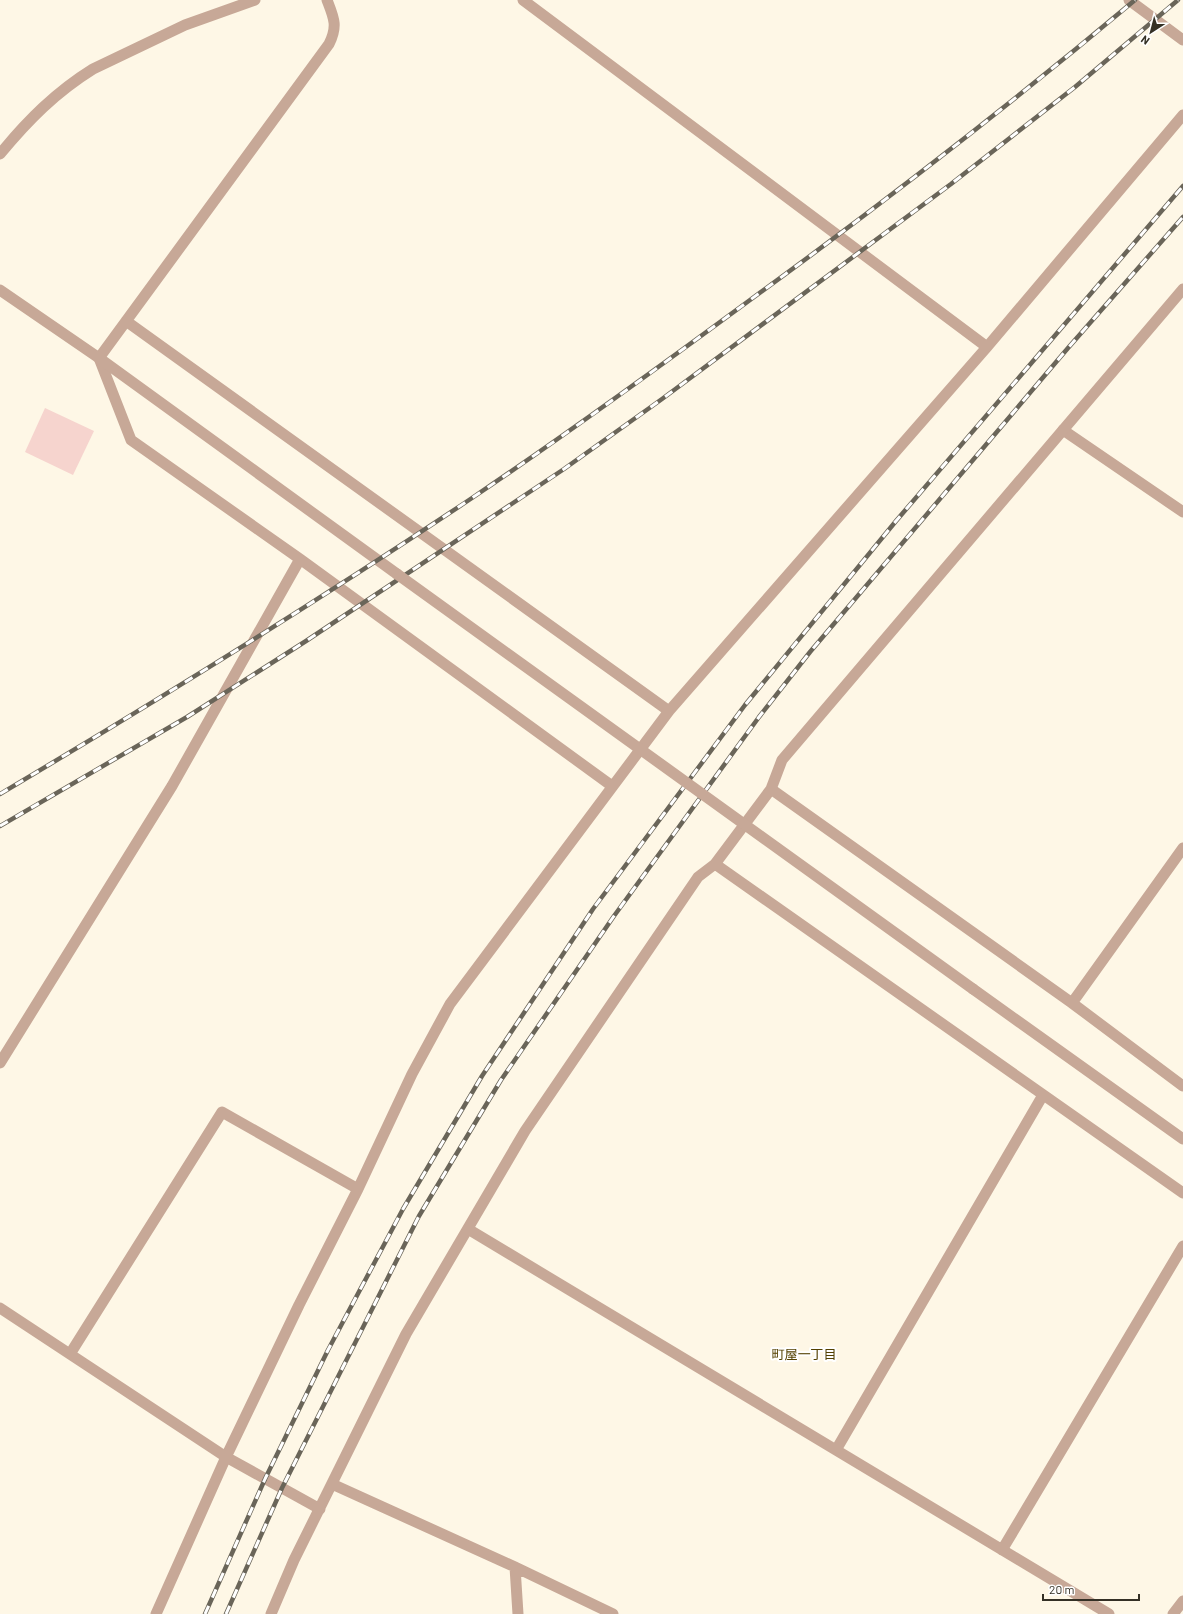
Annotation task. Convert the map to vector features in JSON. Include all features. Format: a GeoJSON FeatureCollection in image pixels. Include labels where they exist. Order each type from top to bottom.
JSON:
{"type":"FeatureCollection","features":[{"type":"Feature","properties":{"kind":"street"},"geometry":{"type":"LineString","coordinates":[[0,154],[38,111],[93,69],[185,25],[255,0]]}},
{"type":"Feature","properties":{"kind":"street"},"geometry":{"type":"LineString","coordinates":[[99,358],[328,44],[335,28],[334,18],[327,0]]}},
{"type":"Feature","properties":{"kind":"street"},"geometry":{"type":"LineString","coordinates":[[523,0],[987,347]]}},
{"type":"Feature","properties":{"kind":"street"},"geometry":{"type":"LineString","coordinates":[[1130,0],[1183,40]]}},
{"type":"Feature","properties":{"kind":"street"},"geometry":{"type":"LineString","coordinates":[[156,1614],[226,1457],[358,1189],[412,1074],[450,1004],[669,711],[987,347],[1183,115]]}},
{"type":"Feature","properties":{"kind":"street"},"geometry":{"type":"LineString","coordinates":[[271,1614],[294,1560],[406,1334],[525,1131],[698,877],[715,864],[771,789],[782,760],[1183,289]]}},
{"type":"Feature","properties":{"kind":"street"},"geometry":{"type":"LineString","coordinates":[[0,290],[99,358],[1183,1139]]}},
{"type":"Feature","properties":{"kind":"street"},"geometry":{"type":"LineString","coordinates":[[126,321],[669,711]]}},
{"type":"Feature","properties":{"kind":"street"},"geometry":{"type":"LineString","coordinates":[[99,358],[131,440],[300,559],[612,786]]}},
{"type":"Feature","properties":{"kind":"street"},"geometry":{"type":"LineString","coordinates":[[1063,430],[1183,512]]}},
{"type":"Feature","properties":{"kind":"street"},"geometry":{"type":"LineString","coordinates":[[0,1063],[172,786],[300,559]]}},
{"type":"Feature","properties":{"kind":"street"},"geometry":{"type":"LineString","coordinates":[[771,789],[1072,1003],[1183,1086]]}},
{"type":"Feature","properties":{"kind":"street"},"geometry":{"type":"LineString","coordinates":[[1072,1003],[1183,848]]}},
{"type":"Feature","properties":{"kind":"street"},"geometry":{"type":"LineString","coordinates":[[715,864],[1183,1193]]}},
{"type":"Feature","properties":{"kind":"street"},"geometry":{"type":"LineString","coordinates":[[836,1450],[1043,1095]]}},
{"type":"Feature","properties":{"kind":"street"},"geometry":{"type":"LineString","coordinates":[[70,1354],[222,1112],[358,1189]]}},
{"type":"Feature","properties":{"kind":"street"},"geometry":{"type":"LineString","coordinates":[[468,1229],[1109,1614]]}},
{"type":"Feature","properties":{"kind":"street"},"geometry":{"type":"LineString","coordinates":[[1002,1550],[1183,1246]]}},
{"type":"Feature","properties":{"kind":"street"},"geometry":{"type":"LineString","coordinates":[[0,1308],[226,1457],[320,1509]]}},
{"type":"Feature","properties":{"kind":"street"},"geometry":{"type":"LineString","coordinates":[[332,1484],[515,1567],[613,1614]]}},
{"type":"Feature","properties":{"kind":"street"},"geometry":{"type":"LineString","coordinates":[[515,1567],[518,1614]]}},
{"type":"Feature","properties":{"kind":"street"},"geometry":{"type":"LineString","coordinates":[[1173,1614],[1183,1601]]}},
{"type":"Feature","properties":{"kind":"building"},"geometry":{"type":"Polygon","coordinates":[[[45,408],[94,431],[73,475],[25,452],[45,408]]]}},
{"type":"Feature","properties":{"kind":"railway"},"geometry":{"type":"LineString","coordinates":[[0,794],[179,686],[297,612],[472,498],[543,449],[682,350],[897,191],[1041,78],[1135,0]]}},
{"type":"Feature","properties":{"kind":"railway"},"geometry":{"type":"LineString","coordinates":[[0,826],[187,717],[306,641],[564,469],[662,399],[951,184],[1075,87],[1178,0]]}},
{"type":"Feature","properties":{"kind":"railway"},"geometry":{"type":"LineString","coordinates":[[205,1614],[265,1479],[328,1350],[403,1209],[482,1076],[593,909],[745,705],[896,521],[1183,186]]}},
{"type":"Feature","properties":{"kind":"railway"},"geometry":{"type":"LineString","coordinates":[[226,1614],[282,1488],[419,1216],[501,1080],[614,916],[759,717],[810,652],[1068,348],[1183,217]]}},
{"type":"Feature","properties":{"kind":"district","name":"町屋一丁目"},"geometry":{"type":"Point","coordinates":[804,1354]}}]}
